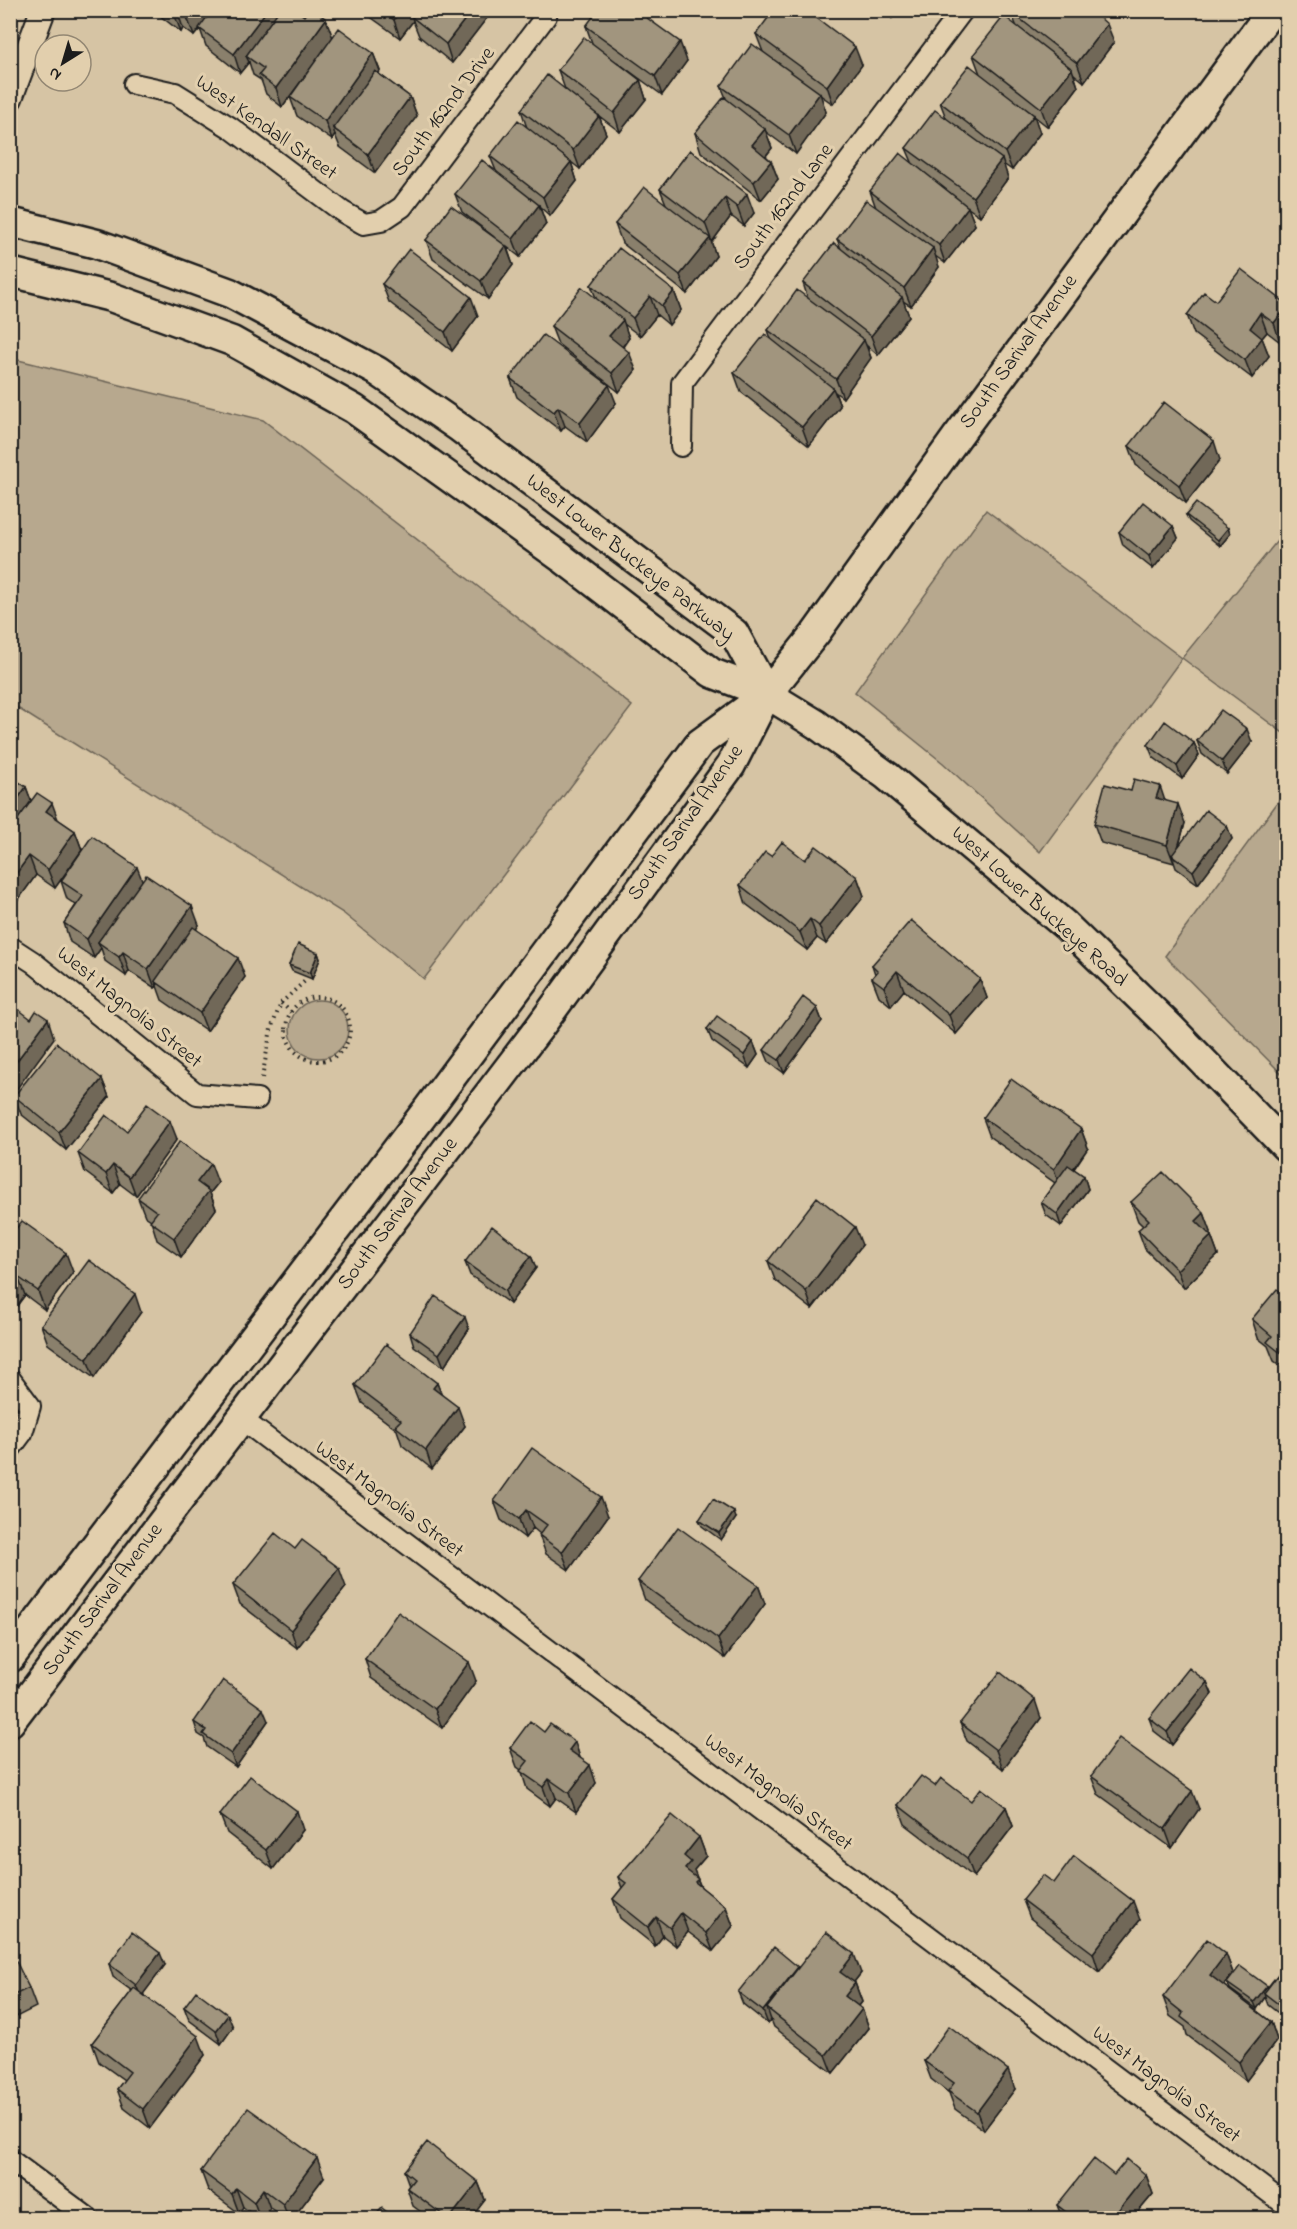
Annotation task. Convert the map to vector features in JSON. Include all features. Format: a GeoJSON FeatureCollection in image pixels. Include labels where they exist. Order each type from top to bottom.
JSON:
{"type":"FeatureCollection","features":[{"type":"Feature","properties":{"kind":"main road","name":"South Sarival Avenue"},"geometry":{"type":"LineString","coordinates":[[10,1722],[532,1038],[731,765],[768,694],[1272,10]]}},
{"type":"Feature","properties":{"kind":"main road","name":"West Lower Buckeye Parkway"},"geometry":{"type":"LineString","coordinates":[[10,222],[97,244],[230,293],[294,324],[377,371],[460,428],[734,633],[768,694]]}},
{"type":"Feature","properties":{"kind":"main road","name":"West Lower Buckeye Parkway"},"geometry":{"type":"LineString","coordinates":[[10,272],[111,297],[232,341],[354,409],[562,558],[712,673],[768,694]]}},
{"type":"Feature","properties":{"kind":"main road","name":"South Sarival Avenue"},"geometry":{"type":"LineString","coordinates":[[10,1658],[700,743],[768,694]]}},
{"type":"Feature","properties":{"kind":"main road","name":"West Lower Buckeye Road"},"geometry":{"type":"LineString","coordinates":[[768,694],[816,724],[887,776],[1021,886],[1169,1026],[1287,1148]]}},
{"type":"Feature","properties":{"kind":"main road"},"geometry":{"type":"LineString","coordinates":[[210,1395],[240,1418]]}},
{"type":"Feature","properties":{"kind":"street"},"geometry":{"type":"LineString","coordinates":[[10,98],[43,10]]}},
{"type":"Feature","properties":{"kind":"street","name":"South 162nd Drive"},"geometry":{"type":"LineString","coordinates":[[364,224],[381,221],[402,207],[546,16],[547,10]]}},
{"type":"Feature","properties":{"kind":"street","name":"South 162nd Lane"},"geometry":{"type":"LineString","coordinates":[[681,446],[682,383],[963,10]]}},
{"type":"Feature","properties":{"kind":"street","name":"West Kendall Street"},"geometry":{"type":"LineString","coordinates":[[134,84],[175,93],[231,128],[343,212],[364,224]]}},
{"type":"Feature","properties":{"kind":"street","name":"West Magnolia Street"},"geometry":{"type":"LineString","coordinates":[[10,947],[33,962],[197,1094],[257,1099]]}},
{"type":"Feature","properties":{"kind":"street"},"geometry":{"type":"LineString","coordinates":[[10,1379],[30,1406],[22,1433],[10,1449]]}},
{"type":"Feature","properties":{"kind":"street","name":"West Magnolia Street"},"geometry":{"type":"LineString","coordinates":[[240,1418],[1287,2205]]}},
{"type":"Feature","properties":{"kind":"street"},"geometry":{"type":"LineString","coordinates":[[10,2160],[88,2218]]}},
{"type":"Feature","properties":{"kind":"path"},"geometry":{"type":"LineString","coordinates":[[257,1099],[271,1029],[281,1003],[306,980]]}},
{"type":"Feature","properties":{"kind":"path"},"geometry":{"type":"LineString","coordinates":[[313,997],[332,999],[347,1012],[350,1023],[347,1044],[331,1059],[309,1060],[299,1055],[287,1039],[287,1020],[291,1012],[296,1005],[313,997]]}},
{"type":"Feature","properties":{"kind":"path"},"geometry":{"type":"LineString","coordinates":[[281,1003],[291,1012]]}},
{"type":"Feature","properties":{"kind":"shaded area"},"geometry":{"type":"Polygon","coordinates":[[[10,358],[263,420],[632,706],[424,979],[343,913],[11,704],[10,358]]]}},
{"type":"Feature","properties":{"kind":"shaded area"},"geometry":{"type":"Polygon","coordinates":[[[986,510],[1182,658],[1040,852],[943,763],[855,692],[986,510]]]}},
{"type":"Feature","properties":{"kind":"shaded area"},"geometry":{"type":"Polygon","coordinates":[[[1286,530],[1286,735],[1182,658],[1286,530]]]}},
{"type":"Feature","properties":{"kind":"shaded area"},"geometry":{"type":"Polygon","coordinates":[[[1286,791],[1286,1078],[1165,956],[1286,791]]]}},
{"type":"Feature","properties":{"kind":"shaded area"},"geometry":{"type":"Polygon","coordinates":[[[319,1000],[330,1002],[343,1013],[348,1029],[346,1040],[335,1053],[319,1058],[308,1056],[295,1045],[290,1029],[292,1018],[303,1005],[319,1000]]]}},
{"type":"Feature","properties":{"kind":"building"},"geometry":{"type":"Polygon","coordinates":[[[178,10],[192,10],[187,17],[178,10]]]}},
{"type":"Feature","properties":{"kind":"building"},"geometry":{"type":"Polygon","coordinates":[[[212,10],[267,10],[234,54],[199,28],[212,10]]]}},
{"type":"Feature","properties":{"kind":"building"},"geometry":{"type":"Polygon","coordinates":[[[279,10],[296,10],[304,16],[308,10],[314,10],[326,19],[276,88],[259,75],[264,69],[246,56],[279,10]]]}},
{"type":"Feature","properties":{"kind":"building"},"geometry":{"type":"Polygon","coordinates":[[[381,10],[400,10],[394,20],[381,10]]]}},
{"type":"Feature","properties":{"kind":"building"},"geometry":{"type":"Polygon","coordinates":[[[417,10],[472,10],[446,44],[412,17],[417,10]]]}},
{"type":"Feature","properties":{"kind":"building"},"geometry":{"type":"Polygon","coordinates":[[[598,10],[636,10],[680,42],[655,76],[586,26],[598,10]]]}},
{"type":"Feature","properties":{"kind":"building"},"geometry":{"type":"Polygon","coordinates":[[[774,10],[806,10],[855,47],[827,86],[756,34],[774,10]]]}},
{"type":"Feature","properties":{"kind":"building"},"geometry":{"type":"Polygon","coordinates":[[[1013,10],[1091,10],[1107,24],[1077,63],[1011,12],[1013,10]]]}},
{"type":"Feature","properties":{"kind":"building"},"geometry":{"type":"Polygon","coordinates":[[[1004,16],[1072,69],[1041,108],[973,55],[1004,16]]]}},
{"type":"Feature","properties":{"kind":"building"},"geometry":{"type":"Polygon","coordinates":[[[339,28],[373,53],[325,121],[290,97],[339,28]]]}},
{"type":"Feature","properties":{"kind":"building"},"geometry":{"type":"Polygon","coordinates":[[[584,37],[640,80],[614,113],[558,70],[584,37]]]}},
{"type":"Feature","properties":{"kind":"building"},"geometry":{"type":"Polygon","coordinates":[[[752,44],[820,93],[789,135],[721,86],[752,44]]]}},
{"type":"Feature","properties":{"kind":"building"},"geometry":{"type":"Polygon","coordinates":[[[969,65],[1034,115],[1005,152],[940,102],[969,65]]]}},
{"type":"Feature","properties":{"kind":"building"},"geometry":{"type":"Polygon","coordinates":[[[375,71],[410,97],[368,154],[333,128],[375,71]]]}},
{"type":"Feature","properties":{"kind":"building"},"geometry":{"type":"Polygon","coordinates":[[[547,75],[599,116],[573,150],[521,110],[547,75]]]}},
{"type":"Feature","properties":{"kind":"building"},"geometry":{"type":"Polygon","coordinates":[[[724,97],[765,129],[752,145],[771,161],[754,182],[695,133],[724,97]]]}},
{"type":"Feature","properties":{"kind":"building"},"geometry":{"type":"Polygon","coordinates":[[[935,110],[1002,159],[973,197],[906,148],[935,110]]]}},
{"type":"Feature","properties":{"kind":"building"},"geometry":{"type":"Polygon","coordinates":[[[518,120],[571,162],[543,197],[490,156],[518,120]]]}},
{"type":"Feature","properties":{"kind":"building"},"geometry":{"type":"Polygon","coordinates":[[[690,150],[747,194],[737,207],[725,198],[705,223],[660,189],[690,150]]]}},
{"type":"Feature","properties":{"kind":"building"},"geometry":{"type":"Polygon","coordinates":[[[900,153],[968,207],[939,245],[870,191],[900,153]]]}},
{"type":"Feature","properties":{"kind":"building"},"geometry":{"type":"Polygon","coordinates":[[[482,160],[539,205],[513,239],[455,194],[482,160]]]}},
{"type":"Feature","properties":{"kind":"building"},"geometry":{"type":"Polygon","coordinates":[[[644,187],[710,238],[680,275],[615,224],[644,187]]]}},
{"type":"Feature","properties":{"kind":"building"},"geometry":{"type":"Polygon","coordinates":[[[866,200],[933,248],[904,288],[837,239],[866,200]]]}},
{"type":"Feature","properties":{"kind":"building"},"geometry":{"type":"Polygon","coordinates":[[[451,206],[506,246],[481,281],[426,240],[451,206]]]}},
{"type":"Feature","properties":{"kind":"building"},"geometry":{"type":"Polygon","coordinates":[[[834,243],[902,297],[871,336],[803,283],[834,243]]]}},
{"type":"Feature","properties":{"kind":"building"},"geometry":{"type":"Polygon","coordinates":[[[619,248],[674,291],[662,306],[650,296],[633,318],[591,285],[619,248]]]}},
{"type":"Feature","properties":{"kind":"building"},"geometry":{"type":"Polygon","coordinates":[[[409,249],[471,297],[445,332],[382,284],[409,249]]]}},
{"type":"Feature","properties":{"kind":"building"},"geometry":{"type":"Polygon","coordinates":[[[1241,269],[1287,304],[1274,323],[1260,313],[1250,328],[1262,338],[1245,360],[1187,315],[1204,292],[1216,301],[1241,269]]]}},
{"type":"Feature","properties":{"kind":"building"},"geometry":{"type":"Polygon","coordinates":[[[582,287],[623,320],[609,336],[629,352],[612,373],[551,326],[582,287]]]}},
{"type":"Feature","properties":{"kind":"building"},"geometry":{"type":"Polygon","coordinates":[[[797,290],[864,340],[836,379],[768,330],[797,290]]]}},
{"type":"Feature","properties":{"kind":"building"},"geometry":{"type":"Polygon","coordinates":[[[765,334],[833,388],[802,427],[734,373],[765,334]]]}},
{"type":"Feature","properties":{"kind":"building"},"geometry":{"type":"Polygon","coordinates":[[[543,335],[609,385],[580,423],[558,407],[554,412],[510,378],[543,335]]]}},
{"type":"Feature","properties":{"kind":"building"},"geometry":{"type":"Polygon","coordinates":[[[1164,402],[1214,441],[1179,485],[1129,446],[1164,402]]]}},
{"type":"Feature","properties":{"kind":"building"},"geometry":{"type":"Polygon","coordinates":[[[1143,502],[1173,526],[1149,556],[1119,532],[1143,502]]]}},
{"type":"Feature","properties":{"kind":"building"},"geometry":{"type":"Polygon","coordinates":[[[1196,503],[1228,528],[1218,540],[1186,515],[1196,503]]]}},
{"type":"Feature","properties":{"kind":"building"},"geometry":{"type":"Polygon","coordinates":[[[1221,710],[1247,729],[1222,761],[1197,741],[1221,710]]]}},
{"type":"Feature","properties":{"kind":"building"},"geometry":{"type":"Polygon","coordinates":[[[1165,721],[1194,743],[1177,766],[1148,745],[1165,721]]]}},
{"type":"Feature","properties":{"kind":"building"},"geometry":{"type":"Polygon","coordinates":[[[10,776],[26,787],[10,810],[10,776]]]}},
{"type":"Feature","properties":{"kind":"building"},"geometry":{"type":"Polygon","coordinates":[[[1134,779],[1160,786],[1156,798],[1178,804],[1167,845],[1094,824],[1105,784],[1131,791],[1134,779]]]}},
{"type":"Feature","properties":{"kind":"building"},"geometry":{"type":"Polygon","coordinates":[[[37,793],[52,803],[46,811],[75,831],[48,870],[29,856],[10,882],[10,830],[37,793]]]}},
{"type":"Feature","properties":{"kind":"building"},"geometry":{"type":"Polygon","coordinates":[[[1206,810],[1227,826],[1193,871],[1172,855],[1206,810]]]}},
{"type":"Feature","properties":{"kind":"building"},"geometry":{"type":"Polygon","coordinates":[[[92,836],[137,867],[87,939],[64,923],[83,896],[61,881],[92,836]]]}},
{"type":"Feature","properties":{"kind":"building"},"geometry":{"type":"Polygon","coordinates":[[[782,842],[805,860],[816,846],[857,877],[819,926],[810,919],[800,932],[740,885],[765,852],[771,856],[782,842]]]}},
{"type":"Feature","properties":{"kind":"building"},"geometry":{"type":"Polygon","coordinates":[[[146,875],[192,906],[148,969],[123,952],[119,957],[98,942],[146,875]]]}},
{"type":"Feature","properties":{"kind":"building"},"geometry":{"type":"Polygon","coordinates":[[[911,920],[980,979],[949,1015],[897,971],[884,987],[872,978],[878,971],[872,965],[911,920]]]}},
{"type":"Feature","properties":{"kind":"building"},"geometry":{"type":"Polygon","coordinates":[[[193,927],[238,958],[200,1013],[155,981],[193,927]]]}},
{"type":"Feature","properties":{"kind":"building"},"geometry":{"type":"Polygon","coordinates":[[[298,944],[318,953],[310,973],[289,965],[298,944]]]}},
{"type":"Feature","properties":{"kind":"building"},"geometry":{"type":"Polygon","coordinates":[[[803,997],[817,1008],[779,1060],[764,1050],[803,997]]]}},
{"type":"Feature","properties":{"kind":"building"},"geometry":{"type":"Polygon","coordinates":[[[18,1009],[31,1019],[36,1011],[48,1019],[10,1070],[10,1019],[18,1009]]]}},
{"type":"Feature","properties":{"kind":"building"},"geometry":{"type":"Polygon","coordinates":[[[717,1016],[753,1042],[744,1055],[707,1029],[717,1016]]]}},
{"type":"Feature","properties":{"kind":"building"},"geometry":{"type":"Polygon","coordinates":[[[57,1043],[102,1079],[59,1132],[14,1096],[57,1043]]]}},
{"type":"Feature","properties":{"kind":"building"},"geometry":{"type":"Polygon","coordinates":[[[1011,1079],[1081,1129],[1054,1169],[983,1118],[1011,1079]]]}},
{"type":"Feature","properties":{"kind":"building"},"geometry":{"type":"Polygon","coordinates":[[[147,1104],[170,1121],[129,1177],[113,1165],[106,1174],[78,1153],[106,1115],[127,1131],[147,1104]]]}},
{"type":"Feature","properties":{"kind":"building"},"geometry":{"type":"Polygon","coordinates":[[[180,1141],[211,1164],[197,1182],[209,1191],[174,1238],[150,1221],[157,1212],[138,1198],[180,1141]]]}},
{"type":"Feature","properties":{"kind":"building"},"geometry":{"type":"Polygon","coordinates":[[[1068,1165],[1084,1176],[1057,1214],[1041,1202],[1068,1165]]]}},
{"type":"Feature","properties":{"kind":"building"},"geometry":{"type":"Polygon","coordinates":[[[1163,1172],[1204,1213],[1196,1221],[1211,1236],[1177,1270],[1138,1230],[1149,1220],[1131,1202],[1163,1172]]]}},
{"type":"Feature","properties":{"kind":"building"},"geometry":{"type":"Polygon","coordinates":[[[817,1197],[855,1227],[806,1291],[768,1261],[817,1197]]]}},
{"type":"Feature","properties":{"kind":"building"},"geometry":{"type":"Polygon","coordinates":[[[22,1221],[66,1253],[38,1291],[18,1277],[10,1287],[10,1236],[22,1221]]]}},
{"type":"Feature","properties":{"kind":"building"},"geometry":{"type":"Polygon","coordinates":[[[492,1226],[531,1256],[505,1291],[465,1262],[492,1226]]]}},
{"type":"Feature","properties":{"kind":"building"},"geometry":{"type":"Polygon","coordinates":[[[89,1260],[135,1294],[87,1359],[41,1325],[89,1260]]]}},
{"type":"Feature","properties":{"kind":"building"},"geometry":{"type":"Polygon","coordinates":[[[1277,1289],[1287,1296],[1287,1358],[1267,1342],[1272,1336],[1252,1319],[1277,1289]]]}},
{"type":"Feature","properties":{"kind":"building"},"geometry":{"type":"Polygon","coordinates":[[[435,1296],[465,1317],[439,1354],[410,1333],[435,1296]]]}},
{"type":"Feature","properties":{"kind":"building"},"geometry":{"type":"Polygon","coordinates":[[[386,1344],[437,1383],[433,1388],[458,1407],[426,1450],[395,1426],[401,1420],[355,1385],[386,1344]]]}},
{"type":"Feature","properties":{"kind":"building"},"geometry":{"type":"Polygon","coordinates":[[[532,1448],[601,1497],[562,1552],[539,1535],[547,1525],[526,1510],[519,1519],[494,1501],[532,1448]]]}},
{"type":"Feature","properties":{"kind":"building"},"geometry":{"type":"Polygon","coordinates":[[[713,1499],[734,1512],[719,1533],[699,1520],[713,1499]]]}},
{"type":"Feature","properties":{"kind":"building"},"geometry":{"type":"Polygon","coordinates":[[[678,1527],[758,1585],[718,1639],[638,1581],[678,1527]]]}},
{"type":"Feature","properties":{"kind":"building"},"geometry":{"type":"Polygon","coordinates":[[[275,1533],[295,1549],[302,1540],[339,1568],[291,1630],[233,1585],[275,1533]]]}},
{"type":"Feature","properties":{"kind":"building"},"geometry":{"type":"Polygon","coordinates":[[[398,1612],[469,1662],[435,1709],[365,1659],[398,1612]]]}},
{"type":"Feature","properties":{"kind":"building"},"geometry":{"type":"Polygon","coordinates":[[[1189,1668],[1207,1682],[1167,1732],[1149,1718],[1189,1668]]]}},
{"type":"Feature","properties":{"kind":"building"},"geometry":{"type":"Polygon","coordinates":[[[1000,1672],[1035,1700],[996,1750],[960,1723],[1000,1672]]]}},
{"type":"Feature","properties":{"kind":"building"},"geometry":{"type":"Polygon","coordinates":[[[223,1680],[263,1709],[231,1754],[203,1734],[206,1730],[194,1722],[223,1680]]]}},
{"type":"Feature","properties":{"kind":"building"},"geometry":{"type":"Polygon","coordinates":[[[530,1721],[544,1732],[550,1724],[575,1742],[569,1750],[590,1765],[569,1793],[549,1779],[543,1787],[520,1771],[528,1761],[510,1748],[530,1721]]]}},
{"type":"Feature","properties":{"kind":"building"},"geometry":{"type":"Polygon","coordinates":[[[1119,1738],[1192,1791],[1165,1829],[1091,1776],[1119,1738]]]}},
{"type":"Feature","properties":{"kind":"building"},"geometry":{"type":"Polygon","coordinates":[[[250,1776],[297,1811],[266,1850],[220,1815],[250,1776]]]}},
{"type":"Feature","properties":{"kind":"building"},"geometry":{"type":"Polygon","coordinates":[[[921,1776],[935,1786],[941,1778],[971,1801],[981,1788],[1006,1807],[967,1858],[898,1805],[921,1776]]]}},
{"type":"Feature","properties":{"kind":"building"},"geometry":{"type":"Polygon","coordinates":[[[672,1815],[699,1837],[684,1856],[691,1862],[685,1869],[698,1879],[695,1882],[726,1907],[706,1933],[681,1913],[670,1928],[656,1917],[648,1927],[613,1899],[626,1883],[618,1877],[672,1815]]]}},
{"type":"Feature","properties":{"kind":"building"},"geometry":{"type":"Polygon","coordinates":[[[1074,1856],[1133,1901],[1093,1953],[1023,1900],[1043,1875],[1054,1883],[1074,1856]]]}},
{"type":"Feature","properties":{"kind":"building"},"geometry":{"type":"Polygon","coordinates":[[[132,1932],[160,1953],[136,1985],[109,1964],[132,1932]]]}},
{"type":"Feature","properties":{"kind":"building"},"geometry":{"type":"Polygon","coordinates":[[[826,1932],[854,1954],[840,1972],[855,1983],[845,1996],[862,2009],[826,2055],[767,2008],[826,1932]]]}},
{"type":"Feature","properties":{"kind":"building"},"geometry":{"type":"Polygon","coordinates":[[[1207,1939],[1226,1954],[1210,1975],[1271,2022],[1239,2062],[1181,2017],[1183,2013],[1163,1997],[1207,1939]]]}},
{"type":"Feature","properties":{"kind":"building"},"geometry":{"type":"Polygon","coordinates":[[[774,1947],[798,1967],[763,2011],[738,1992],[774,1947]]]}},
{"type":"Feature","properties":{"kind":"building"},"geometry":{"type":"Polygon","coordinates":[[[14,1957],[29,1988],[10,1997],[10,1959],[14,1957]]]}},
{"type":"Feature","properties":{"kind":"building"},"geometry":{"type":"Polygon","coordinates":[[[1287,1963],[1287,2010],[1286,2010],[1264,1993],[1287,1963]]]}},
{"type":"Feature","properties":{"kind":"building"},"geometry":{"type":"Polygon","coordinates":[[[1240,1966],[1267,1986],[1254,2002],[1227,1983],[1240,1966]]]}},
{"type":"Feature","properties":{"kind":"building"},"geometry":{"type":"Polygon","coordinates":[[[134,1988],[198,2036],[143,2109],[117,2089],[130,2072],[92,2043],[134,1988]]]}},
{"type":"Feature","properties":{"kind":"building"},"geometry":{"type":"Polygon","coordinates":[[[196,1991],[228,2015],[216,2031],[184,2007],[196,1991]]]}},
{"type":"Feature","properties":{"kind":"building"},"geometry":{"type":"Polygon","coordinates":[[[949,2026],[1008,2070],[977,2112],[948,2091],[954,2083],[924,2061],[949,2026]]]}},
{"type":"Feature","properties":{"kind":"building"},"geometry":{"type":"Polygon","coordinates":[[[248,2108],[317,2158],[283,2204],[263,2189],[254,2202],[236,2188],[232,2194],[201,2171],[248,2108]]]}},
{"type":"Feature","properties":{"kind":"building"},"geometry":{"type":"Polygon","coordinates":[[[427,2142],[478,2182],[450,2218],[407,2188],[414,2179],[404,2171],[427,2142]]]}},
{"type":"Feature","properties":{"kind":"building"},"geometry":{"type":"Polygon","coordinates":[[[1094,2159],[1114,2175],[1127,2159],[1146,2175],[1112,2218],[1074,2218],[1057,2205],[1094,2159]]]}},
{"type":"Feature","properties":{"kind":"building"},"geometry":{"type":"Polygon","coordinates":[[[382,2208],[392,2216],[373,2218],[382,2208]]]}}]}
